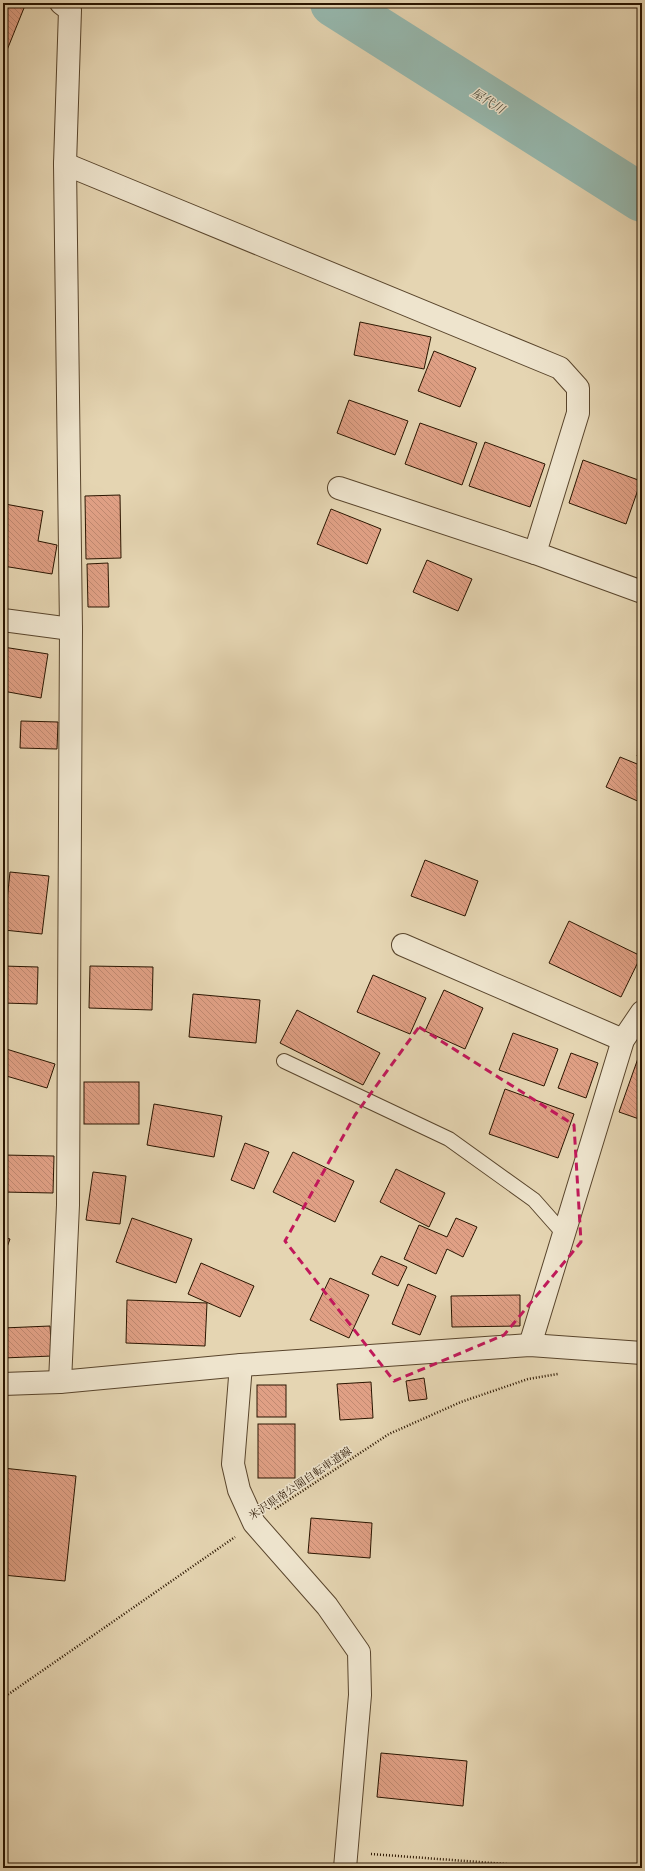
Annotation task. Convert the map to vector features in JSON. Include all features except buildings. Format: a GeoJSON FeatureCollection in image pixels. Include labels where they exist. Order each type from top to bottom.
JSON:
{"type":"FeatureCollection","features":[{"type":"Feature","properties":{"kind":"street"},"geometry":{"type":"LineString","coordinates":[[60,1382],[68,1204],[71,629],[65,164],[70,10],[61,3]]}},
{"type":"Feature","properties":{"kind":"street"},"geometry":{"type":"LineString","coordinates":[[65,164],[560,368],[578,388],[578,413],[534,553]]}},
{"type":"Feature","properties":{"kind":"street"},"geometry":{"type":"LineString","coordinates":[[339,488],[534,553],[642,592]]}},
{"type":"Feature","properties":{"kind":"street"},"geometry":{"type":"LineString","coordinates":[[3,620],[71,629]]}},
{"type":"Feature","properties":{"kind":"street"},"geometry":{"type":"LineString","coordinates":[[403,945],[623,1040]]}},
{"type":"Feature","properties":{"kind":"street"},"geometry":{"type":"LineString","coordinates":[[530,1345],[623,1040],[642,1012]]}},
{"type":"Feature","properties":{"kind":"street"},"geometry":{"type":"LineString","coordinates":[[3,1384],[60,1382],[241,1365],[530,1345],[642,1353]]}},
{"type":"Feature","properties":{"kind":"street"},"geometry":{"type":"LineString","coordinates":[[241,1365],[233,1464],[239,1490],[254,1523],[327,1606],[359,1652],[360,1695],[346,1860]]}},
{"type":"Feature","properties":{"kind":"lane"},"geometry":{"type":"LineString","coordinates":[[284,1061],[449,1139],[534,1200],[564,1234]]}},
{"type":"Feature","properties":{"kind":"path","name":"米沢県南公園自転車道線"},"geometry":{"type":"LineString","coordinates":[[3,1698],[254,1523],[389,1434],[462,1402],[528,1379],[560,1373]]}},
{"type":"Feature","properties":{"kind":"path"},"geometry":{"type":"LineString","coordinates":[[346,1860],[560,1868]]}},
{"type":"Feature","properties":{"kind":"highlighted area"},"geometry":{"type":"Polygon","coordinates":[[[419,1027],[574,1125],[581,1242],[504,1335],[394,1381],[285,1241],[355,1115],[419,1027]]]}},
{"type":"Feature","properties":{"kind":"waterway","name":"屋代川"},"geometry":{"type":"LineString","coordinates":[[334,3],[642,198]]}}]}
